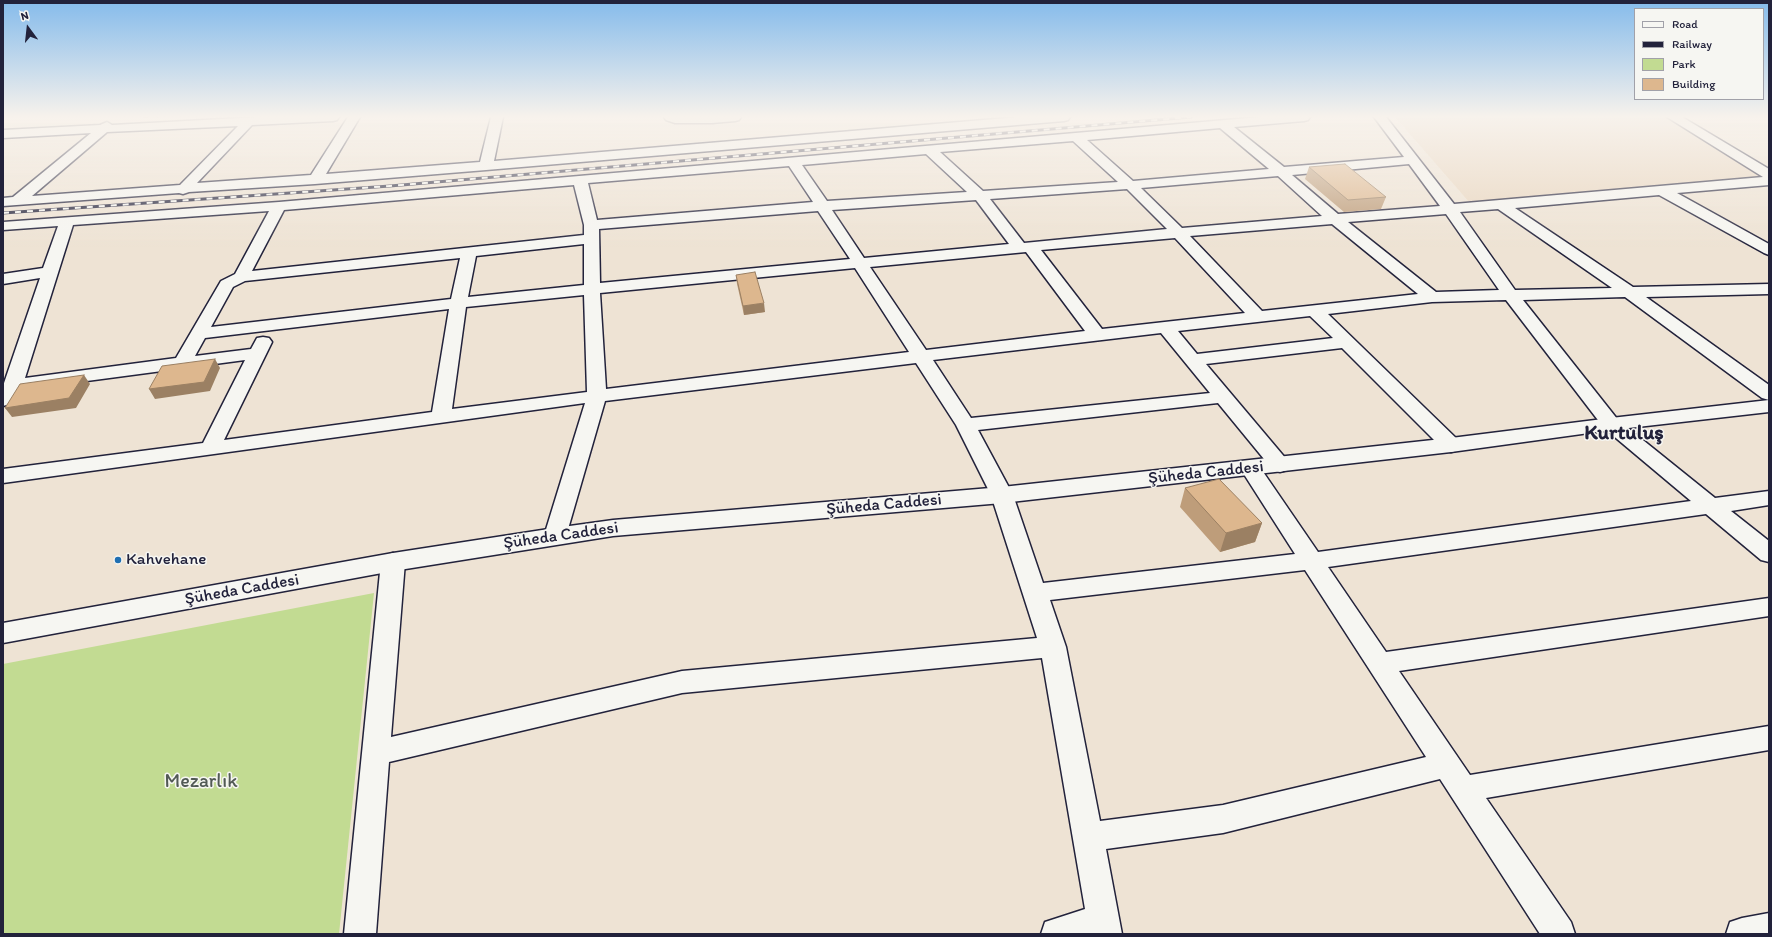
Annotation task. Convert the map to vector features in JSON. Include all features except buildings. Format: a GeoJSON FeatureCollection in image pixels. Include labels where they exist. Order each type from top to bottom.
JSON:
{"type":"FeatureCollection","features":[{"type":"Feature","properties":{"kind":"main road","name":"Şüheda Caddesi"},"geometry":{"type":"LineString","coordinates":[[3,633],[393,562],[613,528],[1002,495],[1280,465],[1769,406]]}},
{"type":"Feature","properties":{"kind":"street"},"geometry":{"type":"LineString","coordinates":[[16,201],[65,161]]}},
{"type":"Feature","properties":{"kind":"street"},"geometry":{"type":"LineString","coordinates":[[183,190],[211,161]]}},
{"type":"Feature","properties":{"kind":"street"},"geometry":{"type":"LineString","coordinates":[[315,180],[327,161]]}},
{"type":"Feature","properties":{"kind":"street"},"geometry":{"type":"LineString","coordinates":[[486,166],[487,161]]}},
{"type":"Feature","properties":{"kind":"street"},"geometry":{"type":"LineString","coordinates":[[3,202],[183,190],[549,161]]}},
{"type":"Feature","properties":{"kind":"street"},"geometry":{"type":"LineString","coordinates":[[793,161],[862,264],[966,425],[1002,495],[1053,647],[1105,927],[1057,934]]}},
{"type":"Feature","properties":{"kind":"street"},"geometry":{"type":"LineString","coordinates":[[3,226],[279,206],[796,161]]}},
{"type":"Feature","properties":{"kind":"street"},"geometry":{"type":"LineString","coordinates":[[942,161],[980,196],[1097,335]]}},
{"type":"Feature","properties":{"kind":"street"},"geometry":{"type":"LineString","coordinates":[[1103,161],[1130,185],[1178,233],[1258,317]]}},
{"type":"Feature","properties":{"kind":"street"},"geometry":{"type":"LineString","coordinates":[[1267,161],[1336,220],[1432,296]]}},
{"type":"Feature","properties":{"kind":"street"},"geometry":{"type":"LineString","coordinates":[[182,363],[227,284],[241,277],[469,253],[591,232],[823,206],[1130,185],[1405,161]]}},
{"type":"Feature","properties":{"kind":"street"},"geometry":{"type":"LineString","coordinates":[[1414,161],[1451,210],[1511,296],[1611,424],[1769,554]]}},
{"type":"Feature","properties":{"kind":"street"},"geometry":{"type":"LineString","coordinates":[[1745,161],[1769,175]]}},
{"type":"Feature","properties":{"kind":"street"},"geometry":{"type":"LineString","coordinates":[[555,536],[597,396],[591,232],[580,180]]}},
{"type":"Feature","properties":{"kind":"street"},"geometry":{"type":"LineString","coordinates":[[198,334],[458,303],[592,289],[1178,233],[1769,181]]}},
{"type":"Feature","properties":{"kind":"street"},"geometry":{"type":"LineString","coordinates":[[1662,191],[1769,250]]}},
{"type":"Feature","properties":{"kind":"street"},"geometry":{"type":"LineString","coordinates":[[1502,205],[1630,293],[1769,394]]}},
{"type":"Feature","properties":{"kind":"street"},"geometry":{"type":"LineString","coordinates":[[241,277],[279,206]]}},
{"type":"Feature","properties":{"kind":"street"},"geometry":{"type":"LineString","coordinates":[[3,400],[13,384],[12,365],[50,272],[67,221]]}},
{"type":"Feature","properties":{"kind":"street"},"geometry":{"type":"LineString","coordinates":[[441,417],[458,303],[469,253]]}},
{"type":"Feature","properties":{"kind":"street"},"geometry":{"type":"LineString","coordinates":[[3,279],[50,272]]}},
{"type":"Feature","properties":{"kind":"street"},"geometry":{"type":"LineString","coordinates":[[3,476],[597,396],[920,356],[1432,296],[1511,296],[1769,289]]}},
{"type":"Feature","properties":{"kind":"street"},"geometry":{"type":"LineString","coordinates":[[1314,310],[1451,445]]}},
{"type":"Feature","properties":{"kind":"street"},"geometry":{"type":"LineString","coordinates":[[210,448],[271,326]]}},
{"type":"Feature","properties":{"kind":"street"},"geometry":{"type":"LineString","coordinates":[[1165,327],[1280,465]]}},
{"type":"Feature","properties":{"kind":"street"},"geometry":{"type":"LineString","coordinates":[[1193,360],[1346,342]]}},
{"type":"Feature","properties":{"kind":"street"},"geometry":{"type":"LineString","coordinates":[[13,384],[258,353]]}},
{"type":"Feature","properties":{"kind":"street"},"geometry":{"type":"LineString","coordinates":[[966,425],[1224,397]]}},
{"type":"Feature","properties":{"kind":"street"},"geometry":{"type":"LineString","coordinates":[[1250,468],[1558,934]]}},
{"type":"Feature","properties":{"kind":"street"},"geometry":{"type":"LineString","coordinates":[[1035,593],[1311,560],[1769,498]]}},
{"type":"Feature","properties":{"kind":"street"},"geometry":{"type":"LineString","coordinates":[[360,934],[393,562]]}},
{"type":"Feature","properties":{"kind":"street"},"geometry":{"type":"LineString","coordinates":[[1379,663],[1769,607]]}},
{"type":"Feature","properties":{"kind":"street"},"geometry":{"type":"LineString","coordinates":[[377,753],[682,682],[1053,647]]}},
{"type":"Feature","properties":{"kind":"street"},"geometry":{"type":"LineString","coordinates":[[1463,790],[1769,738]]}},
{"type":"Feature","properties":{"kind":"street"},"geometry":{"type":"LineString","coordinates":[[1088,838],[1223,819],[1447,765]]}},
{"type":"Feature","properties":{"kind":"street"},"geometry":{"type":"LineString","coordinates":[[1742,934],[1769,929]]}},
{"type":"Feature","properties":{"kind":"shaded area"},"geometry":{"type":"Polygon","coordinates":[[[1433,161],[1740,161],[1769,178],[1470,203],[1433,161]]]}},
{"type":"Feature","properties":{"kind":"green space","name":"Mezarlık"},"geometry":{"type":"Polygon","coordinates":[[[374,593],[339,934],[3,934],[3,664],[374,593]]]}},
{"type":"Feature","properties":{"kind":"railway"},"geometry":{"type":"LineString","coordinates":[[3,213],[390,186],[683,161]]}},
{"type":"Feature","properties":{"kind":"place","name":"Kahvehane"},"geometry":{"type":"Point","coordinates":[118,560]}},
{"type":"Feature","properties":{"kind":"district","name":"Kurtuluş"},"geometry":{"type":"Point","coordinates":[1624,434]}}]}
